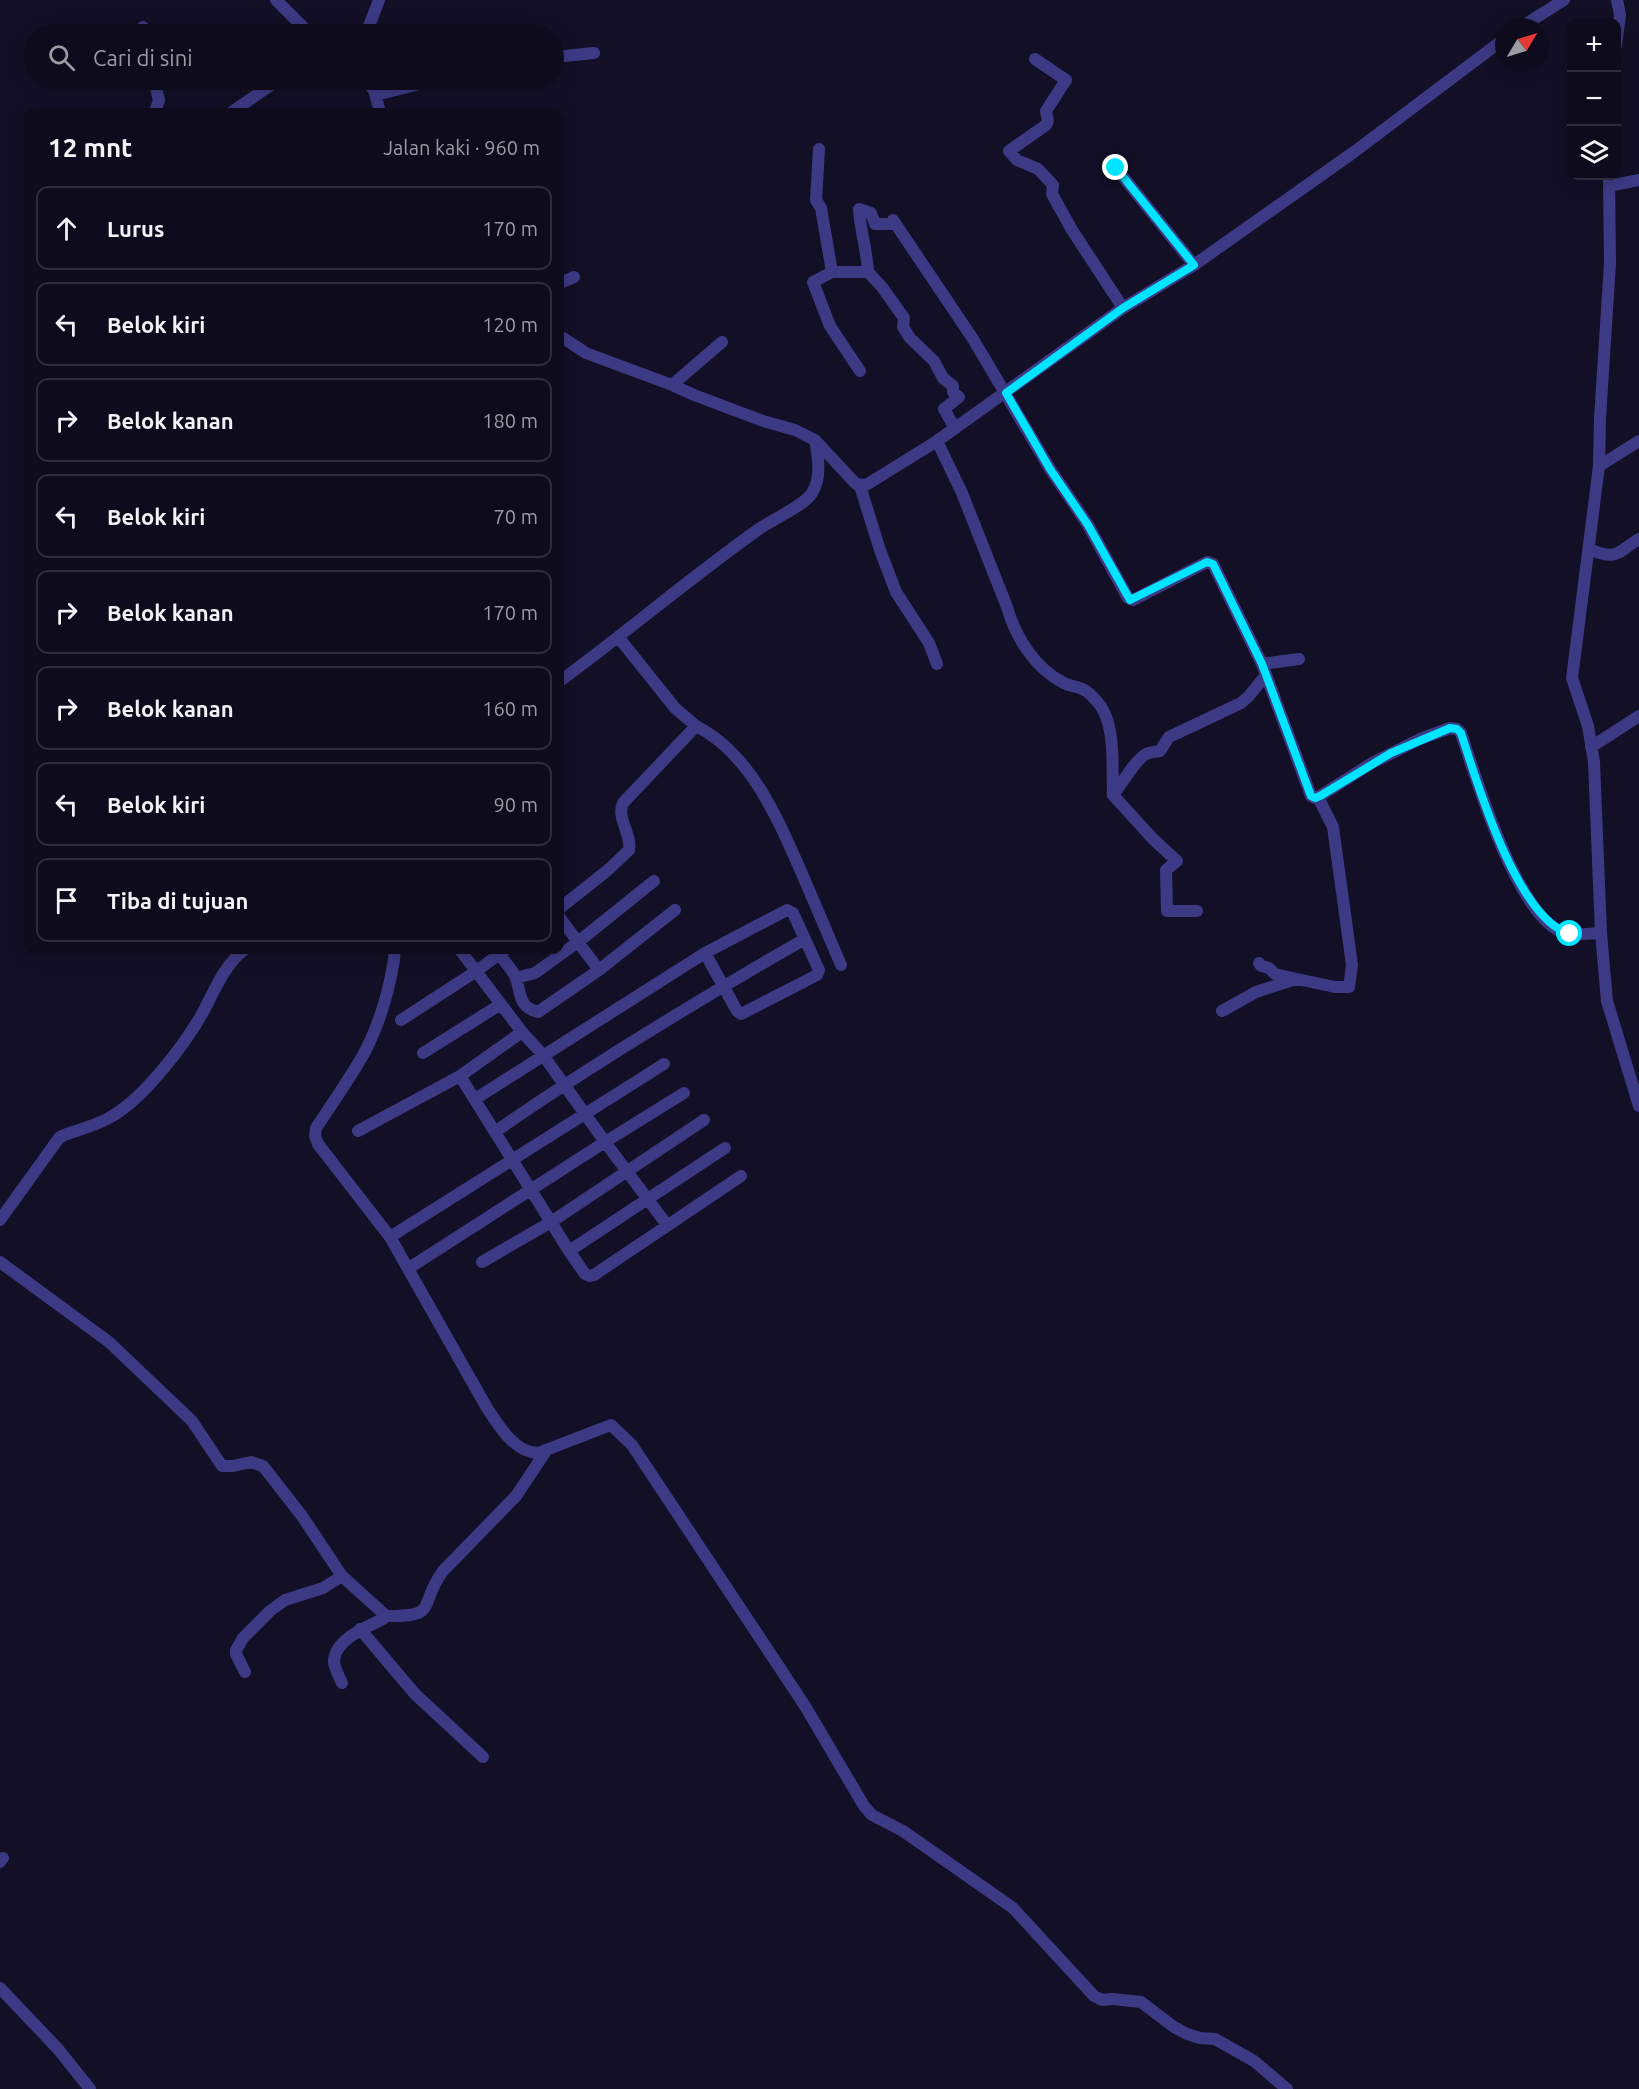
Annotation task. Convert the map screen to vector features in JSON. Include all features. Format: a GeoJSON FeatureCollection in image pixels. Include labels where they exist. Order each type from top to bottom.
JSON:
{"type":"FeatureCollection","features":[{"type":"Feature","properties":{"kind":"street"},"geometry":{"type":"LineString","coordinates":[[276,0],[300,24]]}},
{"type":"Feature","properties":{"kind":"street"},"geometry":{"type":"LineString","coordinates":[[366,0],[377,5],[370,24]]}},
{"type":"Feature","properties":{"kind":"street"},"geometry":{"type":"LineString","coordinates":[[1535,18],[1564,0]]}},
{"type":"Feature","properties":{"kind":"street"},"geometry":{"type":"LineString","coordinates":[[1617,0],[1620,18]]}},
{"type":"Feature","properties":{"kind":"street"},"geometry":{"type":"LineString","coordinates":[[860,486],[866,485],[937,441],[1123,308],[1194,265],[1354,152],[1495,46]]}},
{"type":"Feature","properties":{"kind":"street"},"geometry":{"type":"LineString","coordinates":[[564,56],[594,53]]}},
{"type":"Feature","properties":{"kind":"street"},"geometry":{"type":"LineString","coordinates":[[1035,59],[1066,80],[1046,111],[1048,121],[1046,125],[1009,151],[1017,160],[1038,169],[1053,185],[1052,194],[1072,230],[1123,308]]}},
{"type":"Feature","properties":{"kind":"street"},"geometry":{"type":"LineString","coordinates":[[156,90],[159,100],[156,108]]}},
{"type":"Feature","properties":{"kind":"street"},"geometry":{"type":"LineString","coordinates":[[238,108],[264,90]]}},
{"type":"Feature","properties":{"kind":"street"},"geometry":{"type":"LineString","coordinates":[[372,90],[379,108]]}},
{"type":"Feature","properties":{"kind":"street"},"geometry":{"type":"LineString","coordinates":[[376,95],[396,90]]}},
{"type":"Feature","properties":{"kind":"street"},"geometry":{"type":"LineString","coordinates":[[819,149],[816,200],[821,208],[832,272]]}},
{"type":"Feature","properties":{"kind":"street"},"geometry":{"type":"LineString","coordinates":[[1116,168],[1194,265]]}},
{"type":"Feature","properties":{"kind":"street"},"geometry":{"type":"LineString","coordinates":[[1639,180],[1609,181],[1610,263],[1599,466],[1572,678],[1588,726],[1594,762],[1601,933],[1607,1001],[1639,1106]]}},
{"type":"Feature","properties":{"kind":"street"},"geometry":{"type":"LineString","coordinates":[[955,428],[944,410],[959,397],[953,392],[953,386],[943,378],[934,361],[910,338],[903,327],[904,318],[868,272],[867,251],[859,208],[871,213],[875,224],[895,222],[974,339],[1050,469],[1088,525],[1128,598],[1133,600],[1210,562],[1214,566],[1264,670],[1311,796],[1318,797],[1391,753],[1450,728],[1457,729],[1461,733],[1484,801],[1513,870],[1538,912],[1560,931],[1570,934],[1601,933]]}},
{"type":"Feature","properties":{"kind":"street"},"geometry":{"type":"LineString","coordinates":[[860,371],[830,326],[813,282],[832,272],[868,272]]}},
{"type":"Feature","properties":{"kind":"street"},"geometry":{"type":"LineString","coordinates":[[564,281],[574,277]]}},
{"type":"Feature","properties":{"kind":"street"},"geometry":{"type":"LineString","coordinates":[[564,338],[586,352],[763,421],[795,430],[815,440],[860,486],[896,592],[929,643],[937,664]]}},
{"type":"Feature","properties":{"kind":"street"},"geometry":{"type":"LineString","coordinates":[[672,385],[722,342]]}},
{"type":"Feature","properties":{"kind":"street"},"geometry":{"type":"LineString","coordinates":[[564,678],[745,539],[811,496],[817,480],[818,461],[815,440]]}},
{"type":"Feature","properties":{"kind":"street"},"geometry":{"type":"LineString","coordinates":[[937,441],[962,493],[1011,622],[1020,639],[1044,668],[1064,684],[1086,691],[1104,712],[1111,738],[1113,795],[1177,861],[1166,870],[1167,911],[1197,911]]}},
{"type":"Feature","properties":{"kind":"street"},"geometry":{"type":"LineString","coordinates":[[1599,466],[1639,441]]}},
{"type":"Feature","properties":{"kind":"street"},"geometry":{"type":"LineString","coordinates":[[1589,549],[1604,556],[1612,556],[1639,539]]}},
{"type":"Feature","properties":{"kind":"street"},"geometry":{"type":"LineString","coordinates":[[619,638],[675,708],[738,758],[762,790],[782,827],[841,965]]}},
{"type":"Feature","properties":{"kind":"street"},"geometry":{"type":"LineString","coordinates":[[1113,795],[1137,760],[1145,754],[1160,751],[1168,737],[1241,703],[1248,697],[1264,670],[1299,659]]}},
{"type":"Feature","properties":{"kind":"street"},"geometry":{"type":"LineString","coordinates":[[1591,747],[1639,716]]}},
{"type":"Feature","properties":{"kind":"street"},"geometry":{"type":"LineString","coordinates":[[564,905],[630,850],[630,839],[621,813],[623,803],[696,726]]}},
{"type":"Feature","properties":{"kind":"street"},"geometry":{"type":"LineString","coordinates":[[1259,963],[1275,974],[1342,988],[1349,987],[1352,972],[1332,827],[1318,797]]}},
{"type":"Feature","properties":{"kind":"street"},"geometry":{"type":"LineString","coordinates":[[564,952],[654,881]]}},
{"type":"Feature","properties":{"kind":"street"},"geometry":{"type":"LineString","coordinates":[[475,1099],[705,954],[789,909],[819,968],[817,975],[741,1014],[705,954]]}},
{"type":"Feature","properties":{"kind":"street"},"geometry":{"type":"LineString","coordinates":[[503,954],[516,978],[520,997],[532,1011],[538,1012],[599,970],[675,910]]}},
{"type":"Feature","properties":{"kind":"street"},"geometry":{"type":"LineString","coordinates":[[564,923],[599,970]]}},
{"type":"Feature","properties":{"kind":"street"},"geometry":{"type":"LineString","coordinates":[[496,1131],[564,1084],[723,986],[805,939]]}},
{"type":"Feature","properties":{"kind":"street"},"geometry":{"type":"LineString","coordinates":[[0,1220],[59,1138],[106,1120],[141,1093],[191,1033],[224,972],[238,954]]}},
{"type":"Feature","properties":{"kind":"street"},"geometry":{"type":"LineString","coordinates":[[394,954],[388,987],[366,1047],[316,1128],[315,1136],[318,1144],[390,1237],[487,1408],[505,1434],[532,1453],[546,1451],[611,1425],[624,1436],[805,1706],[868,1812],[903,1831],[1013,1908],[1094,1996],[1102,2000],[1141,2002],[1187,2034],[1215,2039],[1254,2061],[1287,2089]]}},
{"type":"Feature","properties":{"kind":"street"},"geometry":{"type":"LineString","coordinates":[[463,954],[522,1032],[543,1055],[667,1225]]}},
{"type":"Feature","properties":{"kind":"street"},"geometry":{"type":"LineString","coordinates":[[402,1020],[499,954]]}},
{"type":"Feature","properties":{"kind":"street"},"geometry":{"type":"LineString","coordinates":[[516,978],[536,973],[562,954]]}},
{"type":"Feature","properties":{"kind":"street"},"geometry":{"type":"LineString","coordinates":[[1222,1011],[1256,992],[1297,979]]}},
{"type":"Feature","properties":{"kind":"street"},"geometry":{"type":"LineString","coordinates":[[423,1053],[501,1004]]}},
{"type":"Feature","properties":{"kind":"street"},"geometry":{"type":"LineString","coordinates":[[358,1131],[460,1076],[522,1032]]}},
{"type":"Feature","properties":{"kind":"street"},"geometry":{"type":"LineString","coordinates":[[390,1237],[664,1064]]}},
{"type":"Feature","properties":{"kind":"street"},"geometry":{"type":"LineString","coordinates":[[460,1076],[569,1251],[585,1274],[589,1276],[594,1275],[741,1176]]}},
{"type":"Feature","properties":{"kind":"street"},"geometry":{"type":"LineString","coordinates":[[409,1268],[531,1188],[684,1093]]}},
{"type":"Feature","properties":{"kind":"street"},"geometry":{"type":"LineString","coordinates":[[482,1262],[551,1222],[704,1120]]}},
{"type":"Feature","properties":{"kind":"street"},"geometry":{"type":"LineString","coordinates":[[569,1251],[725,1148]]}},
{"type":"Feature","properties":{"kind":"street"},"geometry":{"type":"LineString","coordinates":[[0,1262],[109,1342],[192,1421],[222,1466],[251,1462],[262,1466],[302,1516],[342,1576],[384,1616]]}},
{"type":"Feature","properties":{"kind":"street"},"geometry":{"type":"LineString","coordinates":[[342,1683],[334,1664],[336,1653],[360,1629],[384,1616],[409,1616],[423,1610],[443,1571],[516,1496],[546,1451]]}},
{"type":"Feature","properties":{"kind":"street"},"geometry":{"type":"LineString","coordinates":[[245,1672],[236,1650],[243,1638],[270,1611],[285,1600],[323,1588],[342,1576]]}},
{"type":"Feature","properties":{"kind":"street"},"geometry":{"type":"LineString","coordinates":[[360,1629],[415,1694],[483,1757]]}},
{"type":"Feature","properties":{"kind":"street"},"geometry":{"type":"LineString","coordinates":[[0,1988],[58,2049],[90,2089]]}},
{"type":"Feature","properties":{"kind":"route"},"geometry":{"type":"LineString","coordinates":[[1116,168],[1194,265],[1123,308],[1006,393],[1050,469],[1088,525],[1130,600],[1207,562],[1213,564],[1262,664],[1311,796],[1315,798],[1320,796],[1372,763],[1420,739],[1450,728],[1457,729],[1461,733],[1484,801],[1513,870],[1526,894],[1538,912],[1552,926],[1570,934]]}}]}
